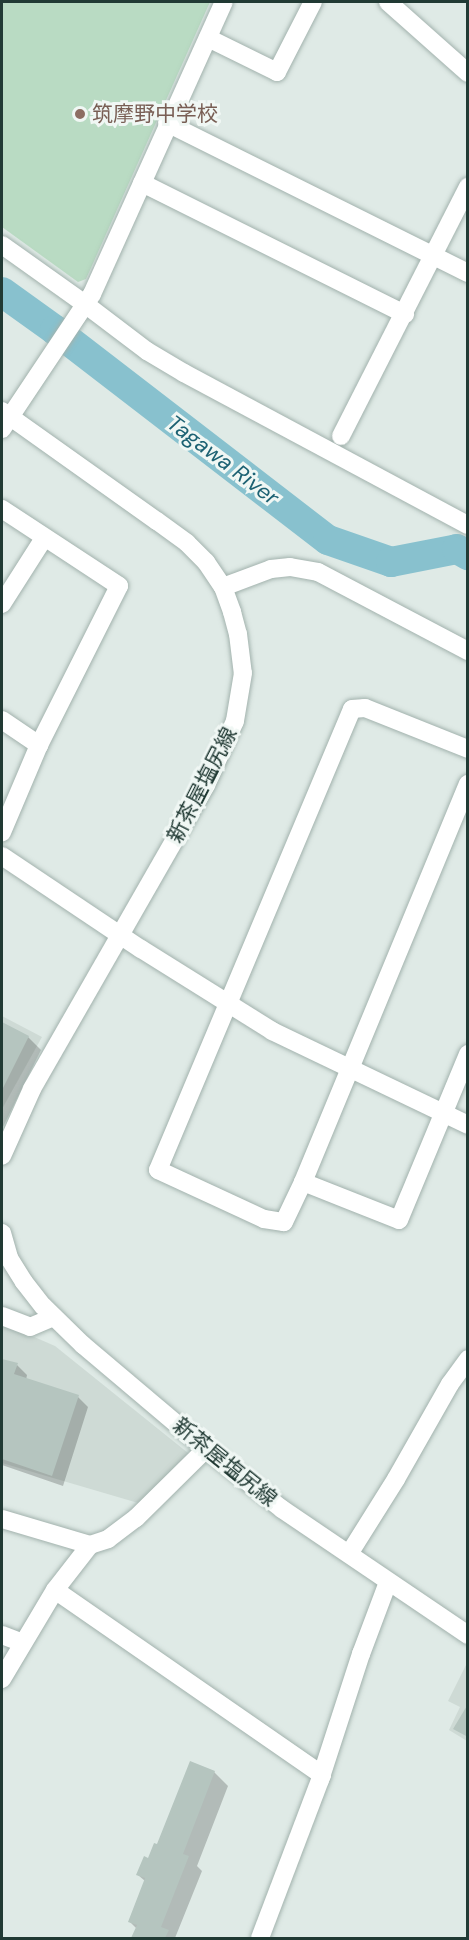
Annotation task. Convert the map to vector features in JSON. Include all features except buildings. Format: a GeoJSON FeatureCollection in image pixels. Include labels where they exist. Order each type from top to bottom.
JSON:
{"type":"FeatureCollection","features":[{"type":"Feature","properties":{"kind":"street"},"geometry":{"type":"LineString","coordinates":[[4,419],[22,399],[81,310],[142,183],[167,123],[224,2]]}},
{"type":"Feature","properties":{"kind":"street"},"geometry":{"type":"LineString","coordinates":[[208,38],[277,72],[314,2]]}},
{"type":"Feature","properties":{"kind":"street"},"geometry":{"type":"LineString","coordinates":[[388,2],[468,73]]}},
{"type":"Feature","properties":{"kind":"street"},"geometry":{"type":"LineString","coordinates":[[167,123],[468,273]]}},
{"type":"Feature","properties":{"kind":"street"},"geometry":{"type":"LineString","coordinates":[[142,183],[405,314]]}},
{"type":"Feature","properties":{"kind":"street"},"geometry":{"type":"LineString","coordinates":[[341,436],[468,187]]}},
{"type":"Feature","properties":{"kind":"street"},"geometry":{"type":"LineString","coordinates":[[2,245],[81,310],[147,351],[468,525]]}},
{"type":"Feature","properties":{"kind":"street","name":"新茶屋塩尻線"},"geometry":{"type":"LineString","coordinates":[[2,1156],[32,1089],[206,785],[235,721],[241,691],[242,654],[238,633],[223,587],[206,562],[187,543],[4,419]]}},
{"type":"Feature","properties":{"kind":"street"},"geometry":{"type":"LineString","coordinates":[[2,509],[118,586],[39,745],[2,832]]}},
{"type":"Feature","properties":{"kind":"street"},"geometry":{"type":"LineString","coordinates":[[2,604],[44,538]]}},
{"type":"Feature","properties":{"kind":"street"},"geometry":{"type":"LineString","coordinates":[[223,587],[271,569],[290,567],[318,572],[468,651]]}},
{"type":"Feature","properties":{"kind":"street"},"geometry":{"type":"LineString","coordinates":[[468,749],[365,708],[352,709],[158,1170],[264,1219],[284,1222],[303,1182],[468,784]]}},
{"type":"Feature","properties":{"kind":"street"},"geometry":{"type":"LineString","coordinates":[[2,720],[39,745]]}},
{"type":"Feature","properties":{"kind":"street"},"geometry":{"type":"LineString","coordinates":[[2,856],[121,936],[272,1031],[348,1070],[468,1125]]}},
{"type":"Feature","properties":{"kind":"street"},"geometry":{"type":"LineString","coordinates":[[303,1182],[399,1220],[468,1053]]}},
{"type":"Feature","properties":{"kind":"street","name":"新茶屋塩尻線"},"geometry":{"type":"LineString","coordinates":[[2,1233],[5,1260],[53,1317],[206,1449],[282,1509],[468,1635]]}},
{"type":"Feature","properties":{"kind":"street"},"geometry":{"type":"LineString","coordinates":[[2,1316],[30,1327],[53,1317]]}},
{"type":"Feature","properties":{"kind":"street"},"geometry":{"type":"LineString","coordinates":[[349,1554],[396,1479],[450,1384],[468,1359]]}},
{"type":"Feature","properties":{"kind":"street"},"geometry":{"type":"LineString","coordinates":[[2,1679],[55,1590],[90,1545],[108,1539],[136,1518],[206,1449]]}},
{"type":"Feature","properties":{"kind":"street"},"geometry":{"type":"LineString","coordinates":[[2,1519],[90,1545]]}},
{"type":"Feature","properties":{"kind":"street"},"geometry":{"type":"LineString","coordinates":[[260,1938],[322,1775],[361,1654],[388,1582]]}},
{"type":"Feature","properties":{"kind":"street"},"geometry":{"type":"LineString","coordinates":[[55,1590],[322,1775]]}},
{"type":"Feature","properties":{"kind":"street"},"geometry":{"type":"LineString","coordinates":[[2,1635],[23,1643]]}},
{"type":"Feature","properties":{"kind":"shaded area"},"geometry":{"type":"Polygon","coordinates":[[[2,1016],[42,1037],[2,1109],[2,1016]]]}},
{"type":"Feature","properties":{"kind":"shaded area"},"geometry":{"type":"Polygon","coordinates":[[[2,1323],[55,1346],[193,1457],[145,1505],[2,1463],[2,1323]]]}},
{"type":"Feature","properties":{"kind":"shaded area"},"geometry":{"type":"Polygon","coordinates":[[[467,1663],[467,1741],[449,1730],[460,1707],[448,1701],[467,1663]]]}},
{"type":"Feature","properties":{"kind":"green space","name":"筑摩野中学校"},"geometry":{"type":"Polygon","coordinates":[[[2,2],[210,2],[86,279],[78,282],[2,227],[2,2]]]}},
{"type":"Feature","properties":{"kind":"waterway","name":"Tagawa River"},"geometry":{"type":"LineString","coordinates":[[2,292],[55,330],[328,540],[391,562],[457,549],[468,555]]}},
{"type":"Feature","properties":{"kind":"place","name":"筑摩野中学校"},"geometry":{"type":"Point","coordinates":[80,114]}}]}
